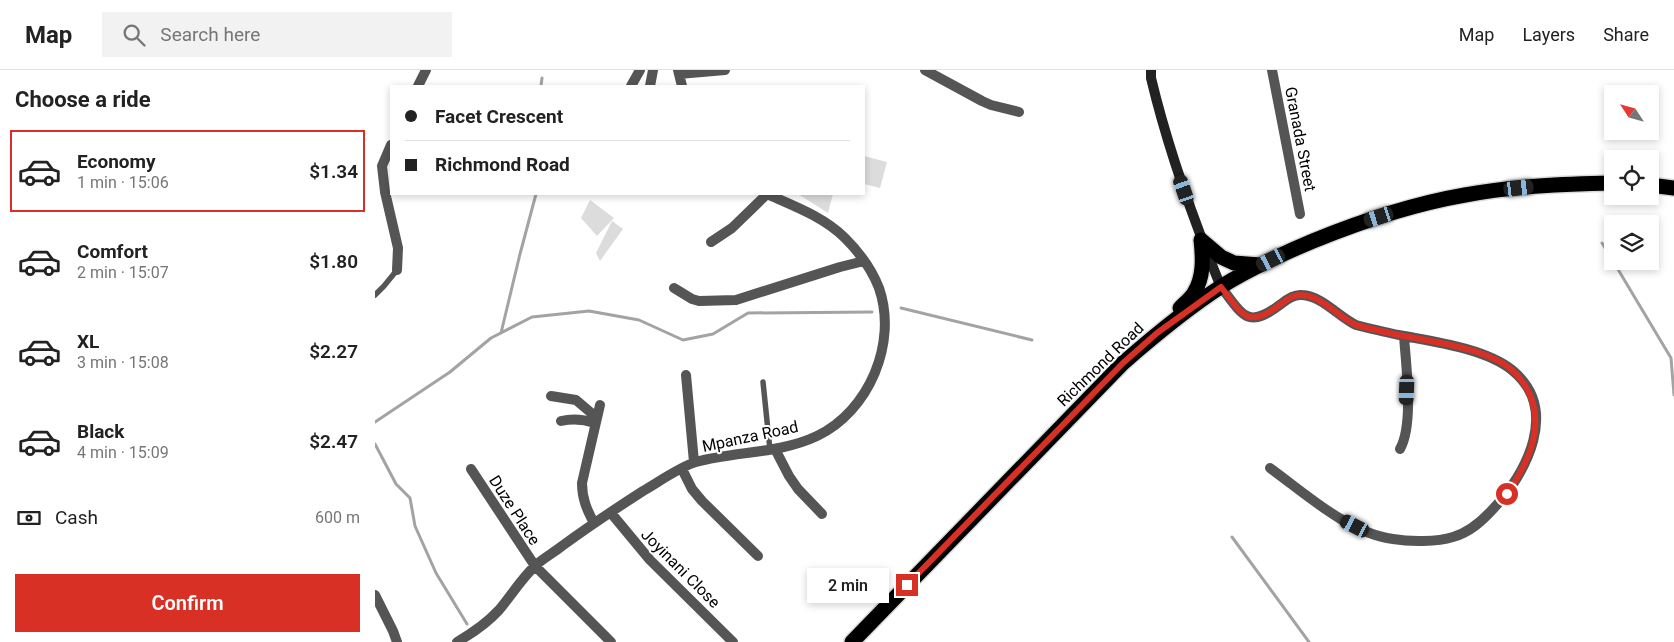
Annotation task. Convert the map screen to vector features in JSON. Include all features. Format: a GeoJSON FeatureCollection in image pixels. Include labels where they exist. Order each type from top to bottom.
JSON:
{"type":"FeatureCollection","features":[{"type":"Feature","properties":{"kind":"highway","name":"Richmond Road"},"geometry":{"type":"LineString","coordinates":[[852,642],[1123,363],[1157,333],[1221,287],[1283,254],[1349,227],[1408,208],[1474,194],[1555,184],[1604,183]]}},
{"type":"Feature","properties":{"kind":"highway"},"geometry":{"type":"LineString","coordinates":[[1659,186],[1674,188]]}},
{"type":"Feature","properties":{"kind":"highway"},"geometry":{"type":"LineString","coordinates":[[1201,240],[1221,257],[1234,264],[1260,265]]}},
{"type":"Feature","properties":{"kind":"highway"},"geometry":{"type":"LineString","coordinates":[[1157,333],[1194,293],[1202,270],[1201,240]]}},
{"type":"Feature","properties":{"kind":"street"},"geometry":{"type":"LineString","coordinates":[[418,85],[426,70]]}},
{"type":"Feature","properties":{"kind":"street"},"geometry":{"type":"LineString","coordinates":[[632,85],[640,70]]}},
{"type":"Feature","properties":{"kind":"street"},"geometry":{"type":"LineString","coordinates":[[650,85],[653,70]]}},
{"type":"Feature","properties":{"kind":"street"},"geometry":{"type":"LineString","coordinates":[[682,85],[679,72],[725,70]]}},
{"type":"Feature","properties":{"kind":"street"},"geometry":{"type":"LineString","coordinates":[[925,70],[986,104],[1019,112]]}},
{"type":"Feature","properties":{"kind":"street"},"geometry":{"type":"LineString","coordinates":[[1151,70],[1162,124],[1201,240],[1221,287],[1245,315],[1254,318],[1261,317],[1291,297],[1303,295],[1323,304],[1356,325],[1437,342],[1474,352],[1497,361],[1512,370],[1525,385],[1535,406],[1535,432],[1528,459],[1507,494],[1479,524],[1452,538],[1414,541],[1391,539],[1365,531],[1340,518],[1270,468]]}},
{"type":"Feature","properties":{"kind":"street","name":"Granada Street"},"geometry":{"type":"LineString","coordinates":[[1272,70],[1300,214]]}},
{"type":"Feature","properties":{"kind":"street"},"geometry":{"type":"LineString","coordinates":[[390,147],[378,165],[398,248],[397,270]]}},
{"type":"Feature","properties":{"kind":"street"},"geometry":{"type":"LineString","coordinates":[[711,242],[732,228],[766,195]]}},
{"type":"Feature","properties":{"kind":"street","name":"Mpanza Road"},"geometry":{"type":"LineString","coordinates":[[457,642],[469,636],[497,612],[535,566],[593,523],[682,469],[694,462],[772,449],[817,436],[839,422],[854,408],[870,384],[880,357],[885,327],[879,288],[853,247],[833,227],[801,209],[769,195]]}},
{"type":"Feature","properties":{"kind":"street"},"geometry":{"type":"LineString","coordinates":[[674,288],[699,301],[736,300],[840,267],[864,262]]}},
{"type":"Feature","properties":{"kind":"street"},"geometry":{"type":"LineString","coordinates":[[1400,449],[1406,432],[1407,390],[1404,336]]}},
{"type":"Feature","properties":{"kind":"street"},"geometry":{"type":"LineString","coordinates":[[686,375],[694,462]]}},
{"type":"Feature","properties":{"kind":"street"},"geometry":{"type":"LineString","coordinates":[[551,396],[576,400],[596,420]]}},
{"type":"Feature","properties":{"kind":"street"},"geometry":{"type":"LineString","coordinates":[[593,523],[585,507],[582,492],[587,456],[599,405]]}},
{"type":"Feature","properties":{"kind":"street"},"geometry":{"type":"LineString","coordinates":[[561,421],[571,419],[596,420]]}},
{"type":"Feature","properties":{"kind":"street"},"geometry":{"type":"LineString","coordinates":[[772,449],[798,489],[822,514]]}},
{"type":"Feature","properties":{"kind":"street","name":"Duze Place"},"geometry":{"type":"LineString","coordinates":[[471,469],[535,566],[611,642]]}},
{"type":"Feature","properties":{"kind":"street"},"geometry":{"type":"LineString","coordinates":[[682,469],[692,489],[702,501],[758,556]]}},
{"type":"Feature","properties":{"kind":"street","name":"Joyinani Close"},"geometry":{"type":"LineString","coordinates":[[611,513],[650,560],[733,642]]}},
{"type":"Feature","properties":{"kind":"street"},"geometry":{"type":"LineString","coordinates":[[375,595],[397,642]]}},
{"type":"Feature","properties":{"kind":"lane"},"geometry":{"type":"LineString","coordinates":[[375,295],[385,286],[397,270]]}},
{"type":"Feature","properties":{"kind":"lane"},"geometry":{"type":"LineString","coordinates":[[763,382],[772,449]]}},
{"type":"Feature","properties":{"kind":"shaded area"},"geometry":{"type":"Polygon","coordinates":[[[865,156],[887,162],[880,188],[865,184],[865,156]]]}},
{"type":"Feature","properties":{"kind":"shaded area"},"geometry":{"type":"Polygon","coordinates":[[[800,195],[833,195],[828,213],[800,195]]]}},
{"type":"Feature","properties":{"kind":"shaded area"},"geometry":{"type":"Polygon","coordinates":[[[590,200],[614,218],[597,236],[581,218],[590,200]]]}},
{"type":"Feature","properties":{"kind":"shaded area"},"geometry":{"type":"Polygon","coordinates":[[[612,221],[623,229],[600,261],[596,253],[612,221]]]}},
{"type":"Feature","properties":{"kind":"waterway"},"geometry":{"type":"LineString","coordinates":[[541,85],[542,78]]}},
{"type":"Feature","properties":{"kind":"waterway"},"geometry":{"type":"LineString","coordinates":[[501,333],[536,195]]}},
{"type":"Feature","properties":{"kind":"waterway"},"geometry":{"type":"LineString","coordinates":[[1618,270],[1671,358],[1674,395]]}},
{"type":"Feature","properties":{"kind":"waterway"},"geometry":{"type":"LineString","coordinates":[[901,308],[1032,340]]}},
{"type":"Feature","properties":{"kind":"waterway"},"geometry":{"type":"LineString","coordinates":[[375,422],[450,372],[491,338],[532,317],[589,311],[639,320],[683,340],[713,334],[748,313],[872,312]]}},
{"type":"Feature","properties":{"kind":"waterway"},"geometry":{"type":"LineString","coordinates":[[375,444],[396,484],[410,498],[415,526],[436,573],[467,624]]}},
{"type":"Feature","properties":{"kind":"waterway"},"geometry":{"type":"LineString","coordinates":[[1232,537],[1309,642]]}},
{"type":"Feature","properties":{"kind":"route"},"geometry":{"type":"LineString","coordinates":[[907,585],[1123,363],[1157,333],[1221,287],[1245,315],[1254,318],[1261,317],[1296,295],[1303,295],[1311,297],[1356,325],[1474,352],[1497,361],[1512,370],[1525,385],[1535,406],[1536,422],[1528,459],[1507,494]]}}]}
